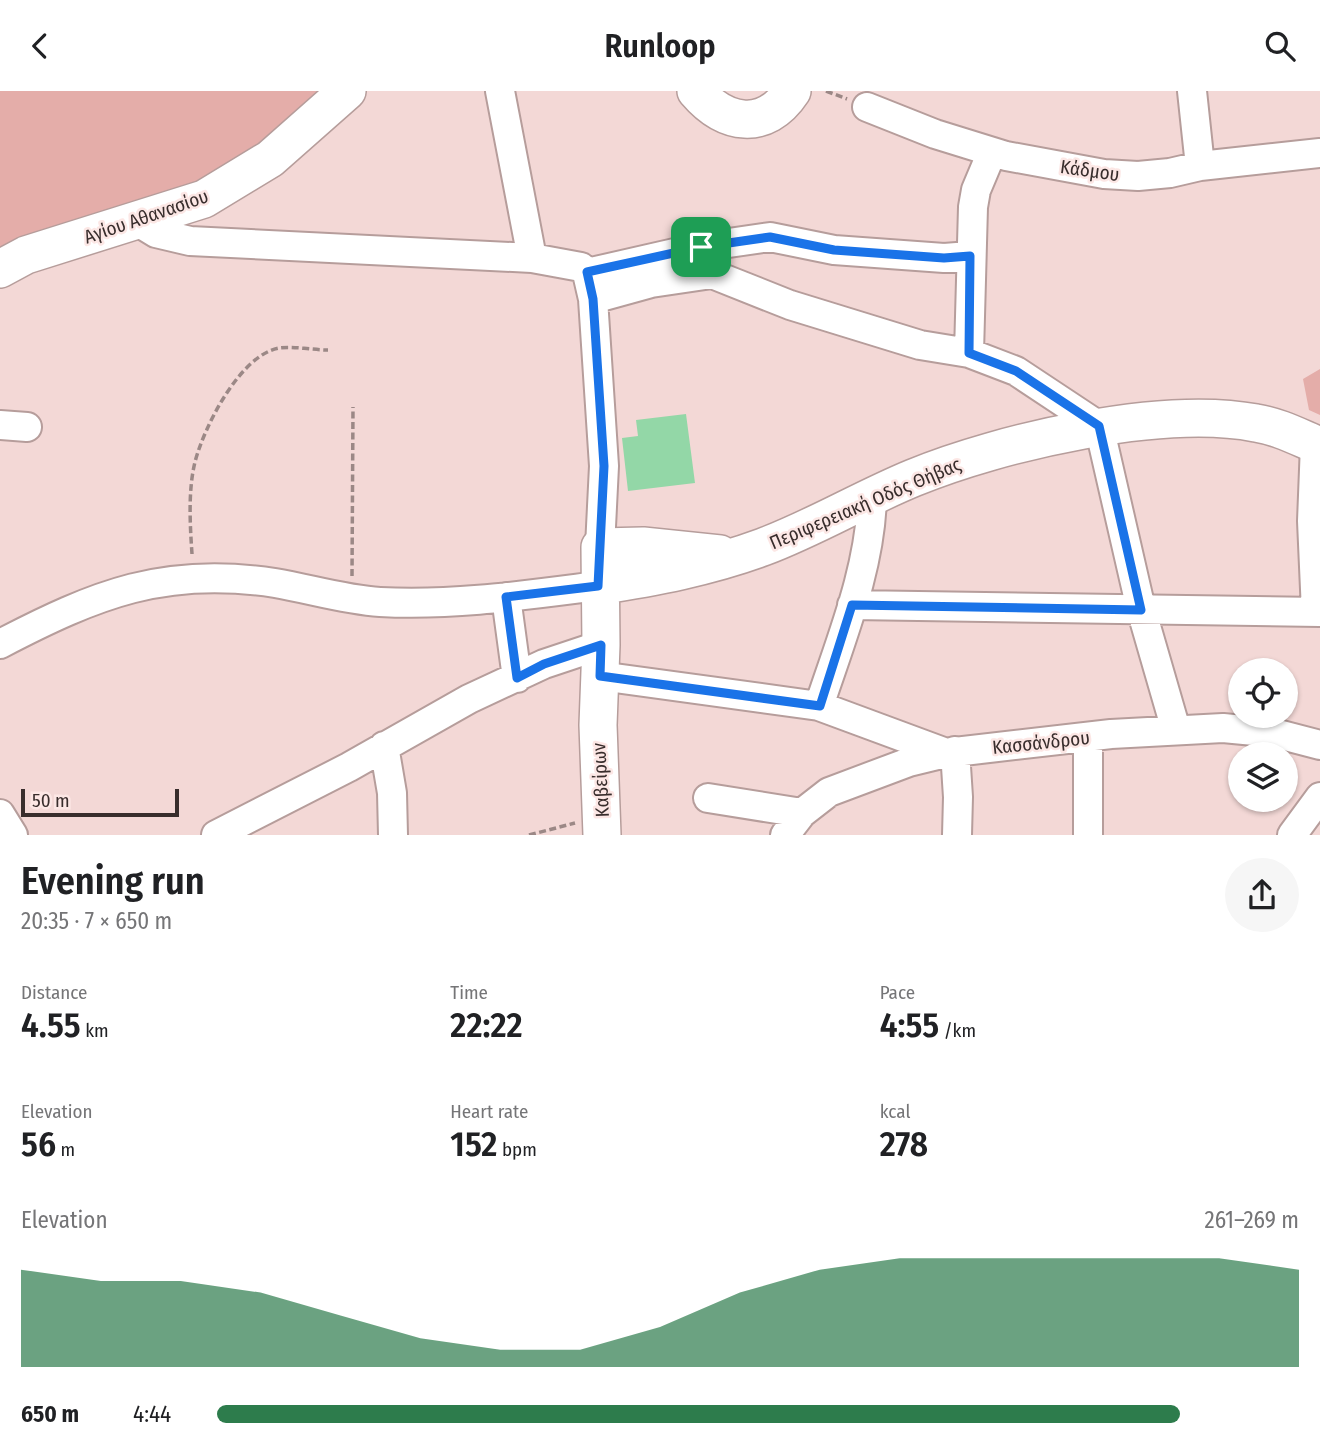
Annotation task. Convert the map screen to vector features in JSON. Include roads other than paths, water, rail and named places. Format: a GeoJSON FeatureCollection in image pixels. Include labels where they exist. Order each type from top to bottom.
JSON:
{"type":"FeatureCollection","features":[{"type":"Feature","properties":{"kind":"main road","name":"Αγίου Αθανασίου"},"geometry":{"type":"LineString","coordinates":[[6,258],[138,222],[204,199],[270,159],[346,91]]}},
{"type":"Feature","properties":{"kind":"main road"},"geometry":{"type":"LineString","coordinates":[[696,91],[709,107],[733,118],[752,120],[771,113],[792,91]]}},
{"type":"Feature","properties":{"kind":"main road","name":"Περιφερειακή Οδός Θήβας"},"geometry":{"type":"LineString","coordinates":[[598,586],[673,575],[739,555],[766,546],[940,467],[1099,426],[1187,419],[1253,422],[1289,430],[1318,445]]}},
{"type":"Feature","properties":{"kind":"main road","name":"Περιφερειακή Οδός Θήβας"},"geometry":{"type":"LineString","coordinates":[[600,547],[653,546],[739,555]]}},
{"type":"Feature","properties":{"kind":"main road","name":"Καβείρων"},"geometry":{"type":"LineString","coordinates":[[600,547],[598,725],[602,827]]}},
{"type":"Feature","properties":{"kind":"street"},"geometry":{"type":"LineString","coordinates":[[500,91],[532,258]]}},
{"type":"Feature","properties":{"kind":"street"},"geometry":{"type":"LineString","coordinates":[[1192,91],[1200,166]]}},
{"type":"Feature","properties":{"kind":"street","name":"Κάδμου"},"geometry":{"type":"LineString","coordinates":[[867,107],[992,152],[1127,175],[1170,173],[1200,166],[1320,152]]}},
{"type":"Feature","properties":{"kind":"street"},"geometry":{"type":"LineString","coordinates":[[969,353],[970,256],[976,190],[992,152]]}},
{"type":"Feature","properties":{"kind":"street"},"geometry":{"type":"LineString","coordinates":[[138,222],[156,233],[190,241],[532,258],[581,267],[590,286],[604,466],[600,547]]}},
{"type":"Feature","properties":{"kind":"street"},"geometry":{"type":"LineString","coordinates":[[590,286],[701,247],[770,237],[834,250],[944,258],[970,256]]}},
{"type":"Feature","properties":{"kind":"street"},"geometry":{"type":"LineString","coordinates":[[590,286],[712,274],[790,305],[920,345],[969,353],[1016,371],[1099,426],[1141,610],[1177,730]]}},
{"type":"Feature","properties":{"kind":"street"},"geometry":{"type":"LineString","coordinates":[[852,605],[1318,612],[1312,521],[1318,445]]}},
{"type":"Feature","properties":{"kind":"street"},"geometry":{"type":"LineString","coordinates":[[820,706],[852,605],[872,524],[872,496]]}},
{"type":"Feature","properties":{"kind":"street"},"geometry":{"type":"LineString","coordinates":[[0,644],[63,611],[110,593],[156,582],[193,579],[273,583],[352,598],[412,603],[506,597],[598,586]]}},
{"type":"Feature","properties":{"kind":"street"},"geometry":{"type":"LineString","coordinates":[[506,597],[517,678]]}},
{"type":"Feature","properties":{"kind":"street"},"geometry":{"type":"LineString","coordinates":[[216,835],[458,705],[544,664],[600,661],[820,706],[950,752],[957,835]]}},
{"type":"Feature","properties":{"kind":"street","name":"Κασσάνδρου"},"geometry":{"type":"LineString","coordinates":[[793,824],[829,792],[909,762],[950,752],[1088,737],[1223,728],[1275,733],[1320,745]]}},
{"type":"Feature","properties":{"kind":"street"},"geometry":{"type":"LineString","coordinates":[[1088,737],[1088,835]]}},
{"type":"Feature","properties":{"kind":"street"},"geometry":{"type":"LineString","coordinates":[[384,746],[392,793],[393,835]]}},
{"type":"Feature","properties":{"kind":"street"},"geometry":{"type":"LineString","coordinates":[[1292,835],[1320,797]]}},
{"type":"Feature","properties":{"kind":"street"},"geometry":{"type":"LineString","coordinates":[[708,798],[793,824]]}},
{"type":"Feature","properties":{"kind":"street"},"geometry":{"type":"LineString","coordinates":[[0,814],[13,835]]}}]}
